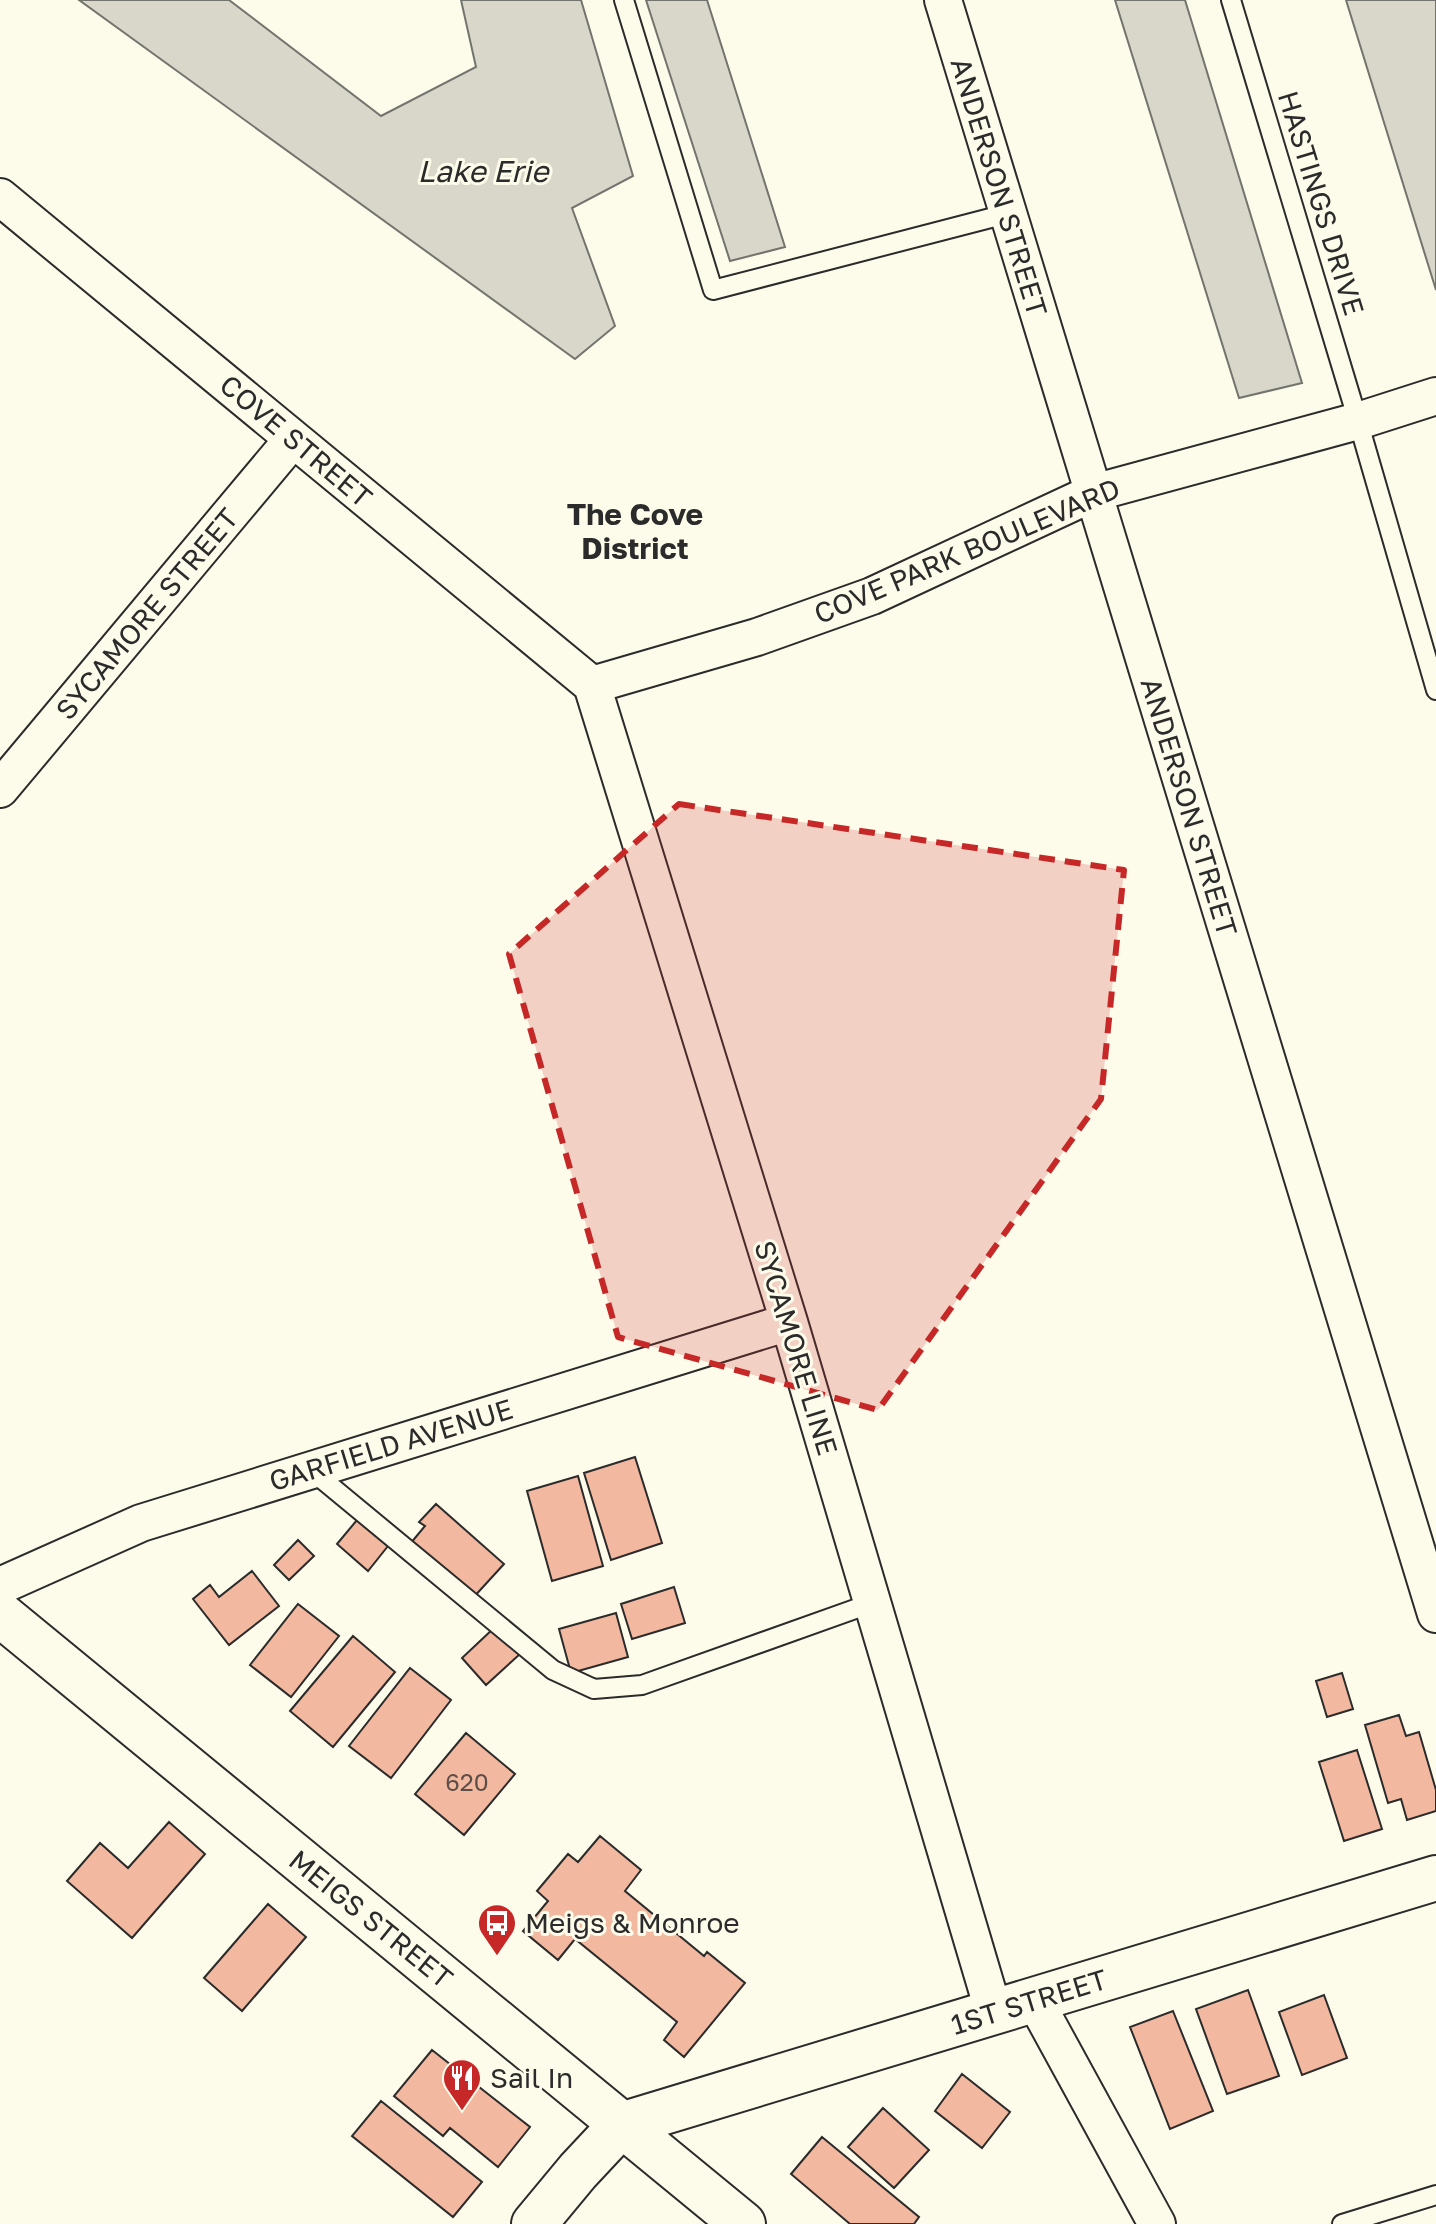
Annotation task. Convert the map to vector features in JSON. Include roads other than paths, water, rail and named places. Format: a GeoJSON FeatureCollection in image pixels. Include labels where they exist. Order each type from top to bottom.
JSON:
{"type":"FeatureCollection","features":[{"type":"Feature","properties":{"kind":"street","name":"ANDERSON STREET"},"geometry":{"type":"LineString","coordinates":[[943,0],[1436,1614]]}},
{"type":"Feature","properties":{"kind":"street","name":"COVE STREET"},"geometry":{"type":"LineString","coordinates":[[0,197],[592,685]]}},
{"type":"Feature","properties":{"kind":"street","name":"COVE PARK BOULEVARD"},"geometry":{"type":"LineString","coordinates":[[592,685],[757,637],[872,596],[1093,493],[1358,421],[1436,396]]}},
{"type":"Feature","properties":{"kind":"street","name":"SYCAMORE STREET"},"geometry":{"type":"LineString","coordinates":[[0,789],[293,439]]}},
{"type":"Feature","properties":{"kind":"street","name":"SYCAMORE LINE"},"geometry":{"type":"LineString","coordinates":[[592,685],[789,1322],[872,1603],[1014,2007],[1157,2224]]}},
{"type":"Feature","properties":{"kind":"street","name":"GARFIELD AVENUE"},"geometry":{"type":"LineString","coordinates":[[0,1586],[141,1523],[789,1322]]}},
{"type":"Feature","properties":{"kind":"street","name":"MEIGS STREET"},"geometry":{"type":"LineString","coordinates":[[0,1614],[743,2224]]}},
{"type":"Feature","properties":{"kind":"street","name":"1ST STREET"},"geometry":{"type":"LineString","coordinates":[[621,2125],[1436,1878]]}},
{"type":"Feature","properties":{"kind":"street"},"geometry":{"type":"LineString","coordinates":[[534,2224],[621,2125]]}},
{"type":"Feature","properties":{"kind":"lane"},"geometry":{"type":"LineString","coordinates":[[624,0],[713,290],[1006,214]]}},
{"type":"Feature","properties":{"kind":"lane","name":"HASTINGS DRIVE"},"geometry":{"type":"LineString","coordinates":[[1231,0],[1436,690]]}},
{"type":"Feature","properties":{"kind":"lane"},"geometry":{"type":"LineString","coordinates":[[311,1470],[553,1670],[594,1689],[642,1685],[872,1603]]}},
{"type":"Feature","properties":{"kind":"lane"},"geometry":{"type":"LineString","coordinates":[[1342,2224],[1436,2195]]}},
{"type":"Feature","properties":{"kind":"water","name":"Lake Erie"},"geometry":{"type":"Polygon","coordinates":[[[79,0],[229,0],[381,116],[476,67],[461,0],[581,0],[633,176],[572,208],[615,326],[575,359],[79,0]]]}},
{"type":"Feature","properties":{"kind":"water"},"geometry":{"type":"Polygon","coordinates":[[[646,0],[707,0],[785,247],[730,261],[646,0]]]}},
{"type":"Feature","properties":{"kind":"water"},"geometry":{"type":"Polygon","coordinates":[[[1115,0],[1185,0],[1302,383],[1239,398],[1115,0]]]}},
{"type":"Feature","properties":{"kind":"water"},"geometry":{"type":"Polygon","coordinates":[[[1346,0],[1436,0],[1436,290],[1346,0]]]}},
{"type":"Feature","properties":{"kind":"place","name":"Meigs & Monroe"},"geometry":{"type":"Point","coordinates":[497,1957]}},
{"type":"Feature","properties":{"kind":"place","name":"Sail In"},"geometry":{"type":"Point","coordinates":[462,2112]}},
{"type":"Feature","properties":{"kind":"district","name":"The Cove District"},"geometry":{"type":"Point","coordinates":[635,532]}}]}
